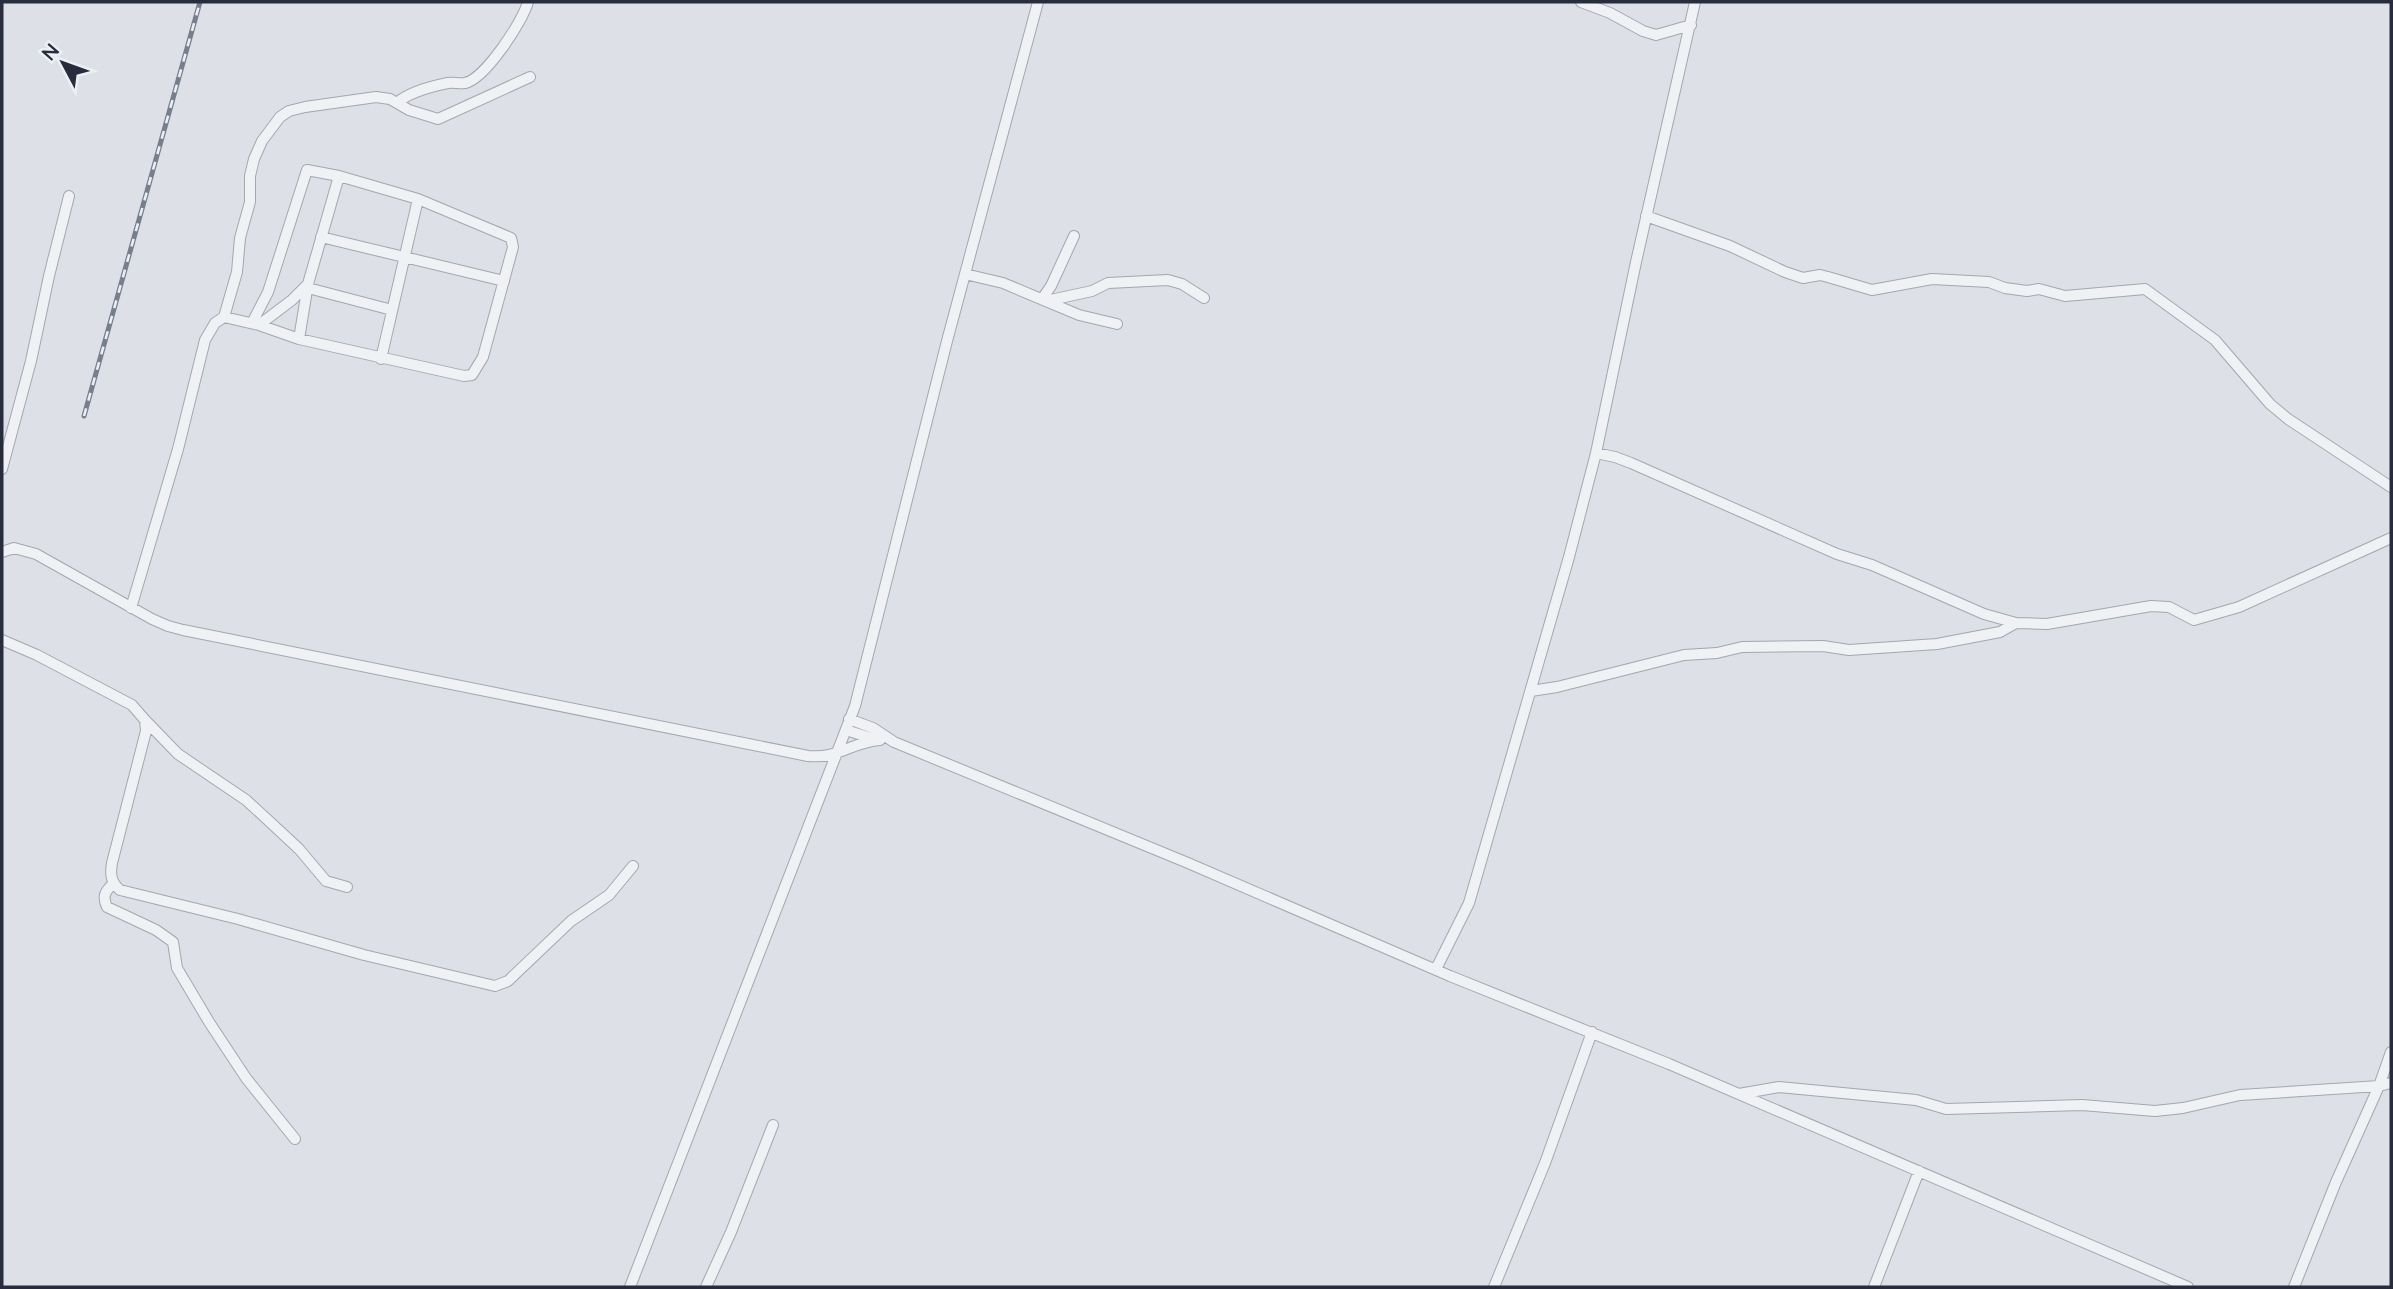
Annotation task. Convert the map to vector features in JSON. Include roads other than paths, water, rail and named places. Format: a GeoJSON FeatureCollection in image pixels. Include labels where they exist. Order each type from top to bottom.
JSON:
{"type":"FeatureCollection","features":[{"type":"Feature","properties":{"kind":"street"},"geometry":{"type":"LineString","coordinates":[[397,103],[412,93],[451,83],[467,83],[473,79],[511,34],[528,2]]}},
{"type":"Feature","properties":{"kind":"street"},"geometry":{"type":"LineString","coordinates":[[630,1287],[855,706],[965,274],[1038,2]]}},
{"type":"Feature","properties":{"kind":"street"},"geometry":{"type":"LineString","coordinates":[[1581,2],[1656,35],[1691,25]]}},
{"type":"Feature","properties":{"kind":"street"},"geometry":{"type":"LineString","coordinates":[[1436,969],[1469,903],[1569,557],[1596,453],[1695,2]]}},
{"type":"Feature","properties":{"kind":"street"},"geometry":{"type":"LineString","coordinates":[[131,608],[178,449],[205,340],[215,323],[224,317],[237,272],[240,238],[250,202],[250,176],[254,159],[272,126],[289,111],[376,97],[438,119],[530,77]]}},
{"type":"Feature","properties":{"kind":"street"},"geometry":{"type":"LineString","coordinates":[[224,317],[381,359],[464,376],[472,375],[483,357],[513,247],[511,238],[418,199],[339,176],[307,170],[256,324]]}},
{"type":"Feature","properties":{"kind":"street"},"geometry":{"type":"LineString","coordinates":[[299,339],[308,286],[339,176]]}},
{"type":"Feature","properties":{"kind":"street"},"geometry":{"type":"LineString","coordinates":[[2,469],[32,361],[49,276],[69,197]]}},
{"type":"Feature","properties":{"kind":"street"},"geometry":{"type":"LineString","coordinates":[[381,359],[418,199]]}},
{"type":"Feature","properties":{"kind":"street"},"geometry":{"type":"LineString","coordinates":[[1647,216],[1730,246],[1803,278],[1820,275],[1872,290],[1932,279],[1989,282],[2004,288],[2027,291],[2039,289],[2065,296],[2145,289],[2215,340],[2270,404],[2288,419],[2391,487]]}},
{"type":"Feature","properties":{"kind":"street"},"geometry":{"type":"LineString","coordinates":[[1044,300],[1074,236]]}},
{"type":"Feature","properties":{"kind":"street"},"geometry":{"type":"LineString","coordinates":[[321,237],[504,281]]}},
{"type":"Feature","properties":{"kind":"street"},"geometry":{"type":"LineString","coordinates":[[965,274],[1003,283],[1079,315],[1117,324]]}},
{"type":"Feature","properties":{"kind":"street"},"geometry":{"type":"LineString","coordinates":[[1044,300],[1092,292],[1108,283],[1168,280],[1182,284],[1204,298]]}},
{"type":"Feature","properties":{"kind":"street"},"geometry":{"type":"LineString","coordinates":[[256,324],[308,286]]}},
{"type":"Feature","properties":{"kind":"street"},"geometry":{"type":"LineString","coordinates":[[308,286],[392,310]]}},
{"type":"Feature","properties":{"kind":"street"},"geometry":{"type":"LineString","coordinates":[[1596,453],[1631,463],[1837,554],[1883,569],[1984,614],[2016,623],[2047,624],[2151,606],[2169,607],[2194,620],[2239,607],[2391,538]]}},
{"type":"Feature","properties":{"kind":"street"},"geometry":{"type":"LineString","coordinates":[[2,552],[14,548],[36,554],[168,626],[252,644],[808,756],[824,758],[855,746],[880,740],[894,741]]}},
{"type":"Feature","properties":{"kind":"street"},"geometry":{"type":"LineString","coordinates":[[1531,691],[1684,655],[1717,653],[1754,646],[1832,646],[1849,650],[1937,644],[2000,632],[2016,623]]}},
{"type":"Feature","properties":{"kind":"street"},"geometry":{"type":"LineString","coordinates":[[2,640],[106,689],[132,705],[178,754],[246,800],[299,849],[326,881],[347,887]]}},
{"type":"Feature","properties":{"kind":"street"},"geometry":{"type":"LineString","coordinates":[[855,706],[873,727],[894,741],[1740,1094],[2188,1287]]}},
{"type":"Feature","properties":{"kind":"street"},"geometry":{"type":"LineString","coordinates":[[145,720],[146,731],[110,875],[113,884],[132,894],[238,919],[364,955],[495,986],[508,981],[578,915],[609,895],[633,866]]}},
{"type":"Feature","properties":{"kind":"street"},"geometry":{"type":"LineString","coordinates":[[848,725],[873,727]]}},
{"type":"Feature","properties":{"kind":"street"},"geometry":{"type":"LineString","coordinates":[[848,725],[880,740]]}},
{"type":"Feature","properties":{"kind":"street"},"geometry":{"type":"LineString","coordinates":[[113,884],[104,895],[107,907],[156,930],[173,942],[177,968],[209,1021],[246,1078],[295,1139]]}},
{"type":"Feature","properties":{"kind":"street"},"geometry":{"type":"LineString","coordinates":[[1493,1287],[1545,1163],[1592,1032]]}},
{"type":"Feature","properties":{"kind":"street"},"geometry":{"type":"LineString","coordinates":[[2294,1287],[2391,1052]]}},
{"type":"Feature","properties":{"kind":"street"},"geometry":{"type":"LineString","coordinates":[[1740,1094],[1779,1087],[1916,1100],[1946,1109],[2082,1105],[2155,1111],[2183,1108],[2240,1095],[2391,1083]]}},
{"type":"Feature","properties":{"kind":"street"},"geometry":{"type":"LineString","coordinates":[[706,1287],[773,1125]]}},
{"type":"Feature","properties":{"kind":"street"},"geometry":{"type":"LineString","coordinates":[[1874,1287],[1919,1171]]}},
{"type":"Feature","properties":{"kind":"railway"},"geometry":{"type":"LineString","coordinates":[[84,416],[200,2]]}}]}
